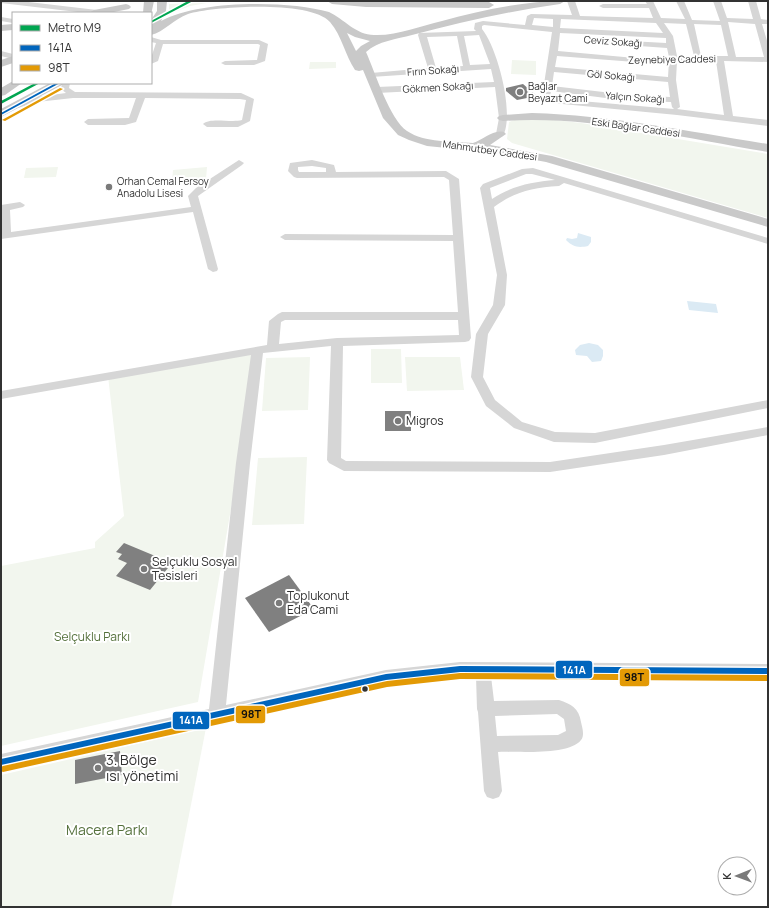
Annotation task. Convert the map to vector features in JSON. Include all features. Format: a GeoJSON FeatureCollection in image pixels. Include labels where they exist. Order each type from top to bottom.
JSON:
{"type":"FeatureCollection","features":[{"type":"Feature","properties":{"kind":"main road"},"geometry":{"type":"LineString","coordinates":[[114,12],[126,7],[134,1]]}},
{"type":"Feature","properties":{"kind":"main road"},"geometry":{"type":"LineString","coordinates":[[148,12],[149,1]]}},
{"type":"Feature","properties":{"kind":"main road"},"geometry":{"type":"LineString","coordinates":[[152,24],[162,10],[162,1]]}},
{"type":"Feature","properties":{"kind":"main road"},"geometry":{"type":"LineString","coordinates":[[332,1],[366,4],[492,5],[541,1]]}},
{"type":"Feature","properties":{"kind":"main road"},"geometry":{"type":"LineString","coordinates":[[348,1],[366,4]]}},
{"type":"Feature","properties":{"kind":"main road","name":"Mahmutbey Caddesi"},"geometry":{"type":"LineString","coordinates":[[560,1],[498,10],[437,24],[391,37],[365,47],[361,52],[389,118],[402,132],[413,138],[427,142],[472,147],[496,146],[541,157],[768,223]]}},
{"type":"Feature","properties":{"kind":"main road"},"geometry":{"type":"LineString","coordinates":[[152,31],[167,20],[186,11],[210,5],[266,3],[294,5],[314,10],[334,20],[357,35],[365,38],[391,37]]}},
{"type":"Feature","properties":{"kind":"main road"},"geometry":{"type":"LineString","coordinates":[[424,4],[438,7],[448,12],[449,16],[437,24]]}},
{"type":"Feature","properties":{"kind":"main road"},"geometry":{"type":"LineString","coordinates":[[96,12],[126,7]]}},
{"type":"Feature","properties":{"kind":"main road","name":"Mahmutbey Caddesi"},"geometry":{"type":"LineString","coordinates":[[334,20],[344,35],[382,121],[388,131],[409,144],[444,151],[496,146],[525,159],[549,164],[768,228]]}},
{"type":"Feature","properties":{"kind":"main road"},"geometry":{"type":"LineString","coordinates":[[1,64],[12,58]]}},
{"type":"Feature","properties":{"kind":"main road"},"geometry":{"type":"LineString","coordinates":[[1,93],[17,84]]}},
{"type":"Feature","properties":{"kind":"main road"},"geometry":{"type":"LineString","coordinates":[[37,95],[42,90],[44,86],[43,84]]}},
{"type":"Feature","properties":{"kind":"main road"},"geometry":{"type":"LineString","coordinates":[[1,114],[56,84]]}},
{"type":"Feature","properties":{"kind":"main road","name":"Eski Bağlar Caddesi"},"geometry":{"type":"LineString","coordinates":[[503,118],[527,116],[568,118],[640,127],[768,148]]}},
{"type":"Feature","properties":{"kind":"main road"},"geometry":{"type":"LineString","coordinates":[[472,147],[483,144],[496,146]]}},
{"type":"Feature","properties":{"kind":"street"},"geometry":{"type":"LineString","coordinates":[[1,1],[46,3],[96,12]]}},
{"type":"Feature","properties":{"kind":"street"},"geometry":{"type":"LineString","coordinates":[[572,1],[577,18]]}},
{"type":"Feature","properties":{"kind":"street"},"geometry":{"type":"LineString","coordinates":[[680,1],[690,23],[698,58]]}},
{"type":"Feature","properties":{"kind":"street"},"geometry":{"type":"LineString","coordinates":[[718,1],[732,58]]}},
{"type":"Feature","properties":{"kind":"street"},"geometry":{"type":"LineString","coordinates":[[752,1],[768,59]]}},
{"type":"Feature","properties":{"kind":"street"},"geometry":{"type":"LineString","coordinates":[[606,19],[603,4],[650,4],[659,22],[669,36],[673,59],[672,80],[677,112]]}},
{"type":"Feature","properties":{"kind":"street"},"geometry":{"type":"LineString","coordinates":[[528,27],[531,16],[690,23],[768,22]]}},
{"type":"Feature","properties":{"kind":"street"},"geometry":{"type":"LineString","coordinates":[[557,17],[546,97],[555,101],[677,112],[768,123]]}},
{"type":"Feature","properties":{"kind":"street"},"geometry":{"type":"LineString","coordinates":[[496,146],[503,118],[499,84],[482,33],[478,29],[478,25],[483,22],[528,27],[556,33],[669,36]]}},
{"type":"Feature","properties":{"kind":"street"},"geometry":{"type":"LineString","coordinates":[[433,70],[422,35],[482,33]]}},
{"type":"Feature","properties":{"kind":"street","name":"Ceviz Sokağı"},"geometry":{"type":"LineString","coordinates":[[556,33],[609,42],[670,46]]}},
{"type":"Feature","properties":{"kind":"street"},"geometry":{"type":"LineString","coordinates":[[460,34],[467,68]]}},
{"type":"Feature","properties":{"kind":"street"},"geometry":{"type":"LineString","coordinates":[[152,39],[160,42],[259,42],[264,44],[261,61],[254,63],[225,63]]}},
{"type":"Feature","properties":{"kind":"street"},"geometry":{"type":"LineString","coordinates":[[152,61],[154,60],[160,42]]}},
{"type":"Feature","properties":{"kind":"street"},"geometry":{"type":"LineString","coordinates":[[608,75],[607,58],[609,42]]}},
{"type":"Feature","properties":{"kind":"street"},"geometry":{"type":"LineString","coordinates":[[1,53],[12,58]]}},
{"type":"Feature","properties":{"kind":"street","name":"Zeynebiye Caddesi"},"geometry":{"type":"LineString","coordinates":[[553,53],[635,60],[698,58],[768,59]]}},
{"type":"Feature","properties":{"kind":"street"},"geometry":{"type":"LineString","coordinates":[[720,58],[729,119]]}},
{"type":"Feature","properties":{"kind":"street","name":"Fırın Sokağı"},"geometry":{"type":"LineString","coordinates":[[371,75],[494,66]]}},
{"type":"Feature","properties":{"kind":"street","name":"Göl Sokağı"},"geometry":{"type":"LineString","coordinates":[[550,69],[672,80]]}},
{"type":"Feature","properties":{"kind":"street"},"geometry":{"type":"LineString","coordinates":[[66,84],[65,89],[74,95]]}},
{"type":"Feature","properties":{"kind":"street","name":"Gökmen Sokağı"},"geometry":{"type":"LineString","coordinates":[[377,90],[499,84]]}},
{"type":"Feature","properties":{"kind":"street","name":"Yalçın Sokağı"},"geometry":{"type":"LineString","coordinates":[[547,88],[629,98],[675,100]]}},
{"type":"Feature","properties":{"kind":"street"},"geometry":{"type":"LineString","coordinates":[[18,105],[36,100],[74,95],[241,96],[250,99],[246,121],[238,124],[207,124]]}},
{"type":"Feature","properties":{"kind":"street"},"geometry":{"type":"LineString","coordinates":[[88,122],[126,122],[133,120],[141,96]]}},
{"type":"Feature","properties":{"kind":"street"},"geometry":{"type":"LineString","coordinates":[[640,127],[641,109]]}},
{"type":"Feature","properties":{"kind":"street"},"geometry":{"type":"LineString","coordinates":[[213,269],[193,196],[239,163]]}},
{"type":"Feature","properties":{"kind":"street"},"geometry":{"type":"LineString","coordinates":[[768,241],[533,171],[525,171],[486,186],[485,192],[502,275],[499,305],[482,334],[477,377],[490,403],[518,425],[554,437],[595,438],[768,404]]}},
{"type":"Feature","properties":{"kind":"street"},"geometry":{"type":"LineString","coordinates":[[1,395],[258,350],[337,342],[465,338],[454,178],[446,174],[331,174]]}},
{"type":"Feature","properties":{"kind":"street"},"geometry":{"type":"LineString","coordinates":[[489,206],[501,196],[522,186],[539,183],[571,182]]}},
{"type":"Feature","properties":{"kind":"street"},"geometry":{"type":"LineString","coordinates":[[20,205],[2,208],[3,236],[196,209]]}},
{"type":"Feature","properties":{"kind":"street"},"geometry":{"type":"LineString","coordinates":[[285,237],[458,238]]}},
{"type":"Feature","properties":{"kind":"street"},"geometry":{"type":"LineString","coordinates":[[273,349],[275,321],[282,316],[463,316]]}},
{"type":"Feature","properties":{"kind":"street"},"geometry":{"type":"LineString","coordinates":[[337,342],[334,460],[344,466],[550,467],[664,450],[768,431]]}},
{"type":"Feature","properties":{"kind":"street"},"geometry":{"type":"LineString","coordinates":[[217,714],[243,463],[258,350]]}},
{"type":"Feature","properties":{"kind":"street"},"geometry":{"type":"LineString","coordinates":[[1,762],[386,677],[460,669],[768,671]]}},
{"type":"Feature","properties":{"kind":"street"},"geometry":{"type":"LineString","coordinates":[[483,669],[485,709],[493,791]]}},
{"type":"Feature","properties":{"kind":"street"},"geometry":{"type":"LineString","coordinates":[[485,709],[559,707],[572,715],[575,735],[560,743],[489,744]]}},
{"type":"Feature","properties":{"kind":"green space"},"geometry":{"type":"Polygon","coordinates":[[[207,3],[190,6],[169,14],[169,4],[207,3]]]}},
{"type":"Feature","properties":{"kind":"green space"},"geometry":{"type":"Polygon","coordinates":[[[512,60],[536,61],[536,75],[511,74],[512,60]]]}},
{"type":"Feature","properties":{"kind":"green space"},"geometry":{"type":"Polygon","coordinates":[[[310,62],[336,62],[336,68],[309,69],[310,62]]]}},
{"type":"Feature","properties":{"kind":"green space"},"geometry":{"type":"Polygon","coordinates":[[[529,117],[581,123],[768,154],[768,218],[512,143],[507,139],[509,122],[529,117]]]}},
{"type":"Feature","properties":{"kind":"green space"},"geometry":{"type":"Polygon","coordinates":[[[58,167],[56,177],[24,178],[26,168],[58,167]]]}},
{"type":"Feature","properties":{"kind":"green space"},"geometry":{"type":"Polygon","coordinates":[[[207,167],[206,179],[172,182],[173,170],[207,167]]]}},
{"type":"Feature","properties":{"kind":"green space"},"geometry":{"type":"Polygon","coordinates":[[[371,349],[401,349],[402,383],[371,383],[371,349]]]}},
{"type":"Feature","properties":{"kind":"green space","name":"Selçuklu Parkı"},"geometry":{"type":"Polygon","coordinates":[[[258,350],[198,702],[1,746],[1,566],[95,548],[95,542],[124,516],[108,376],[258,350]]]}},
{"type":"Feature","properties":{"kind":"green space"},"geometry":{"type":"Polygon","coordinates":[[[310,357],[308,410],[262,411],[266,358],[310,357]]]}},
{"type":"Feature","properties":{"kind":"green space"},"geometry":{"type":"Polygon","coordinates":[[[405,357],[460,357],[464,390],[407,391],[405,357]]]}},
{"type":"Feature","properties":{"kind":"green space"},"geometry":{"type":"Polygon","coordinates":[[[307,457],[304,524],[252,525],[258,458],[307,457]]]}},
{"type":"Feature","properties":{"kind":"green space","name":"Macera Parkı"},"geometry":{"type":"Polygon","coordinates":[[[206,728],[171,907],[1,907],[1,775],[206,728]]]}},
{"type":"Feature","properties":{"kind":"shaded area"},"geometry":{"type":"Polygon","coordinates":[[[578,233],[591,237],[591,242],[588,246],[576,246],[566,240],[567,238],[577,238],[578,233]]]}},
{"type":"Feature","properties":{"kind":"shaded area"},"geometry":{"type":"Polygon","coordinates":[[[687,301],[716,304],[718,313],[689,310],[687,301]]]}},
{"type":"Feature","properties":{"kind":"shaded area"},"geometry":{"type":"Polygon","coordinates":[[[589,343],[598,345],[603,350],[601,361],[592,362],[587,356],[576,355],[575,350],[580,345],[589,343]]]}},
{"type":"Feature","properties":{"kind":"building","name":"Bağlar Beyazıt Cami"},"geometry":{"type":"Polygon","coordinates":[[[523,84],[537,96],[517,100],[506,91],[506,88],[523,84]]]}},
{"type":"Feature","properties":{"kind":"building","name":"Migros"},"geometry":{"type":"Polygon","coordinates":[[[385,411],[411,411],[411,431],[385,431],[385,411]]]}},
{"type":"Feature","properties":{"kind":"building","name":"Selçuklu Sosyal Tesisleri"},"geometry":{"type":"Polygon","coordinates":[[[124,543],[172,563],[150,590],[116,576],[127,563],[118,559],[122,554],[116,552],[124,543]]]}},
{"type":"Feature","properties":{"kind":"building","name":"Toplukonut Eda Cami"},"geometry":{"type":"Polygon","coordinates":[[[289,575],[314,609],[269,632],[245,598],[289,575]]]}},
{"type":"Feature","properties":{"kind":"building","name":"3. Bölge ısı yönetimi"},"geometry":{"type":"Polygon","coordinates":[[[120,751],[122,775],[75,784],[75,760],[120,751]]]}},
{"type":"Feature","properties":{"kind":"metro line","name":"M9"},"geometry":{"type":"LineString","coordinates":[[152,21],[191,1]]}},
{"type":"Feature","properties":{"kind":"metro line","name":"M9"},"geometry":{"type":"LineString","coordinates":[[1,103],[36,84]]}},
{"type":"Feature","properties":{"kind":"transit line","name":"141A"},"geometry":{"type":"LineString","coordinates":[[1,114],[56,84]]}},
{"type":"Feature","properties":{"kind":"transit line","name":"98T"},"geometry":{"type":"LineString","coordinates":[[4,120],[61,89]]}},
{"type":"Feature","properties":{"kind":"transit line","name":"141A"},"geometry":{"type":"LineString","coordinates":[[1,762],[386,677],[460,669],[768,671]]}},
{"type":"Feature","properties":{"kind":"transit line","name":"98T"},"geometry":{"type":"LineString","coordinates":[[3,769],[387,684],[460,676],[768,678]]}},
{"type":"Feature","properties":{"kind":"place","name":"Bağlar Beyazıt Cami"},"geometry":{"type":"Point","coordinates":[520,92]}},
{"type":"Feature","properties":{"kind":"place","name":"Orhan Cemal Fersoy Anadolu Lisesi"},"geometry":{"type":"Point","coordinates":[109,187]}},
{"type":"Feature","properties":{"kind":"place","name":"Migros"},"geometry":{"type":"Point","coordinates":[398,421]}},
{"type":"Feature","properties":{"kind":"place","name":"Selçuklu Sosyal Tesisleri"},"geometry":{"type":"Point","coordinates":[144,569]}},
{"type":"Feature","properties":{"kind":"place","name":"Toplukonut Eda Cami"},"geometry":{"type":"Point","coordinates":[279,603]}},
{"type":"Feature","properties":{"kind":"place","name":"3. Bölge ısı yönetimi"},"geometry":{"type":"Point","coordinates":[98,768]}}]}
